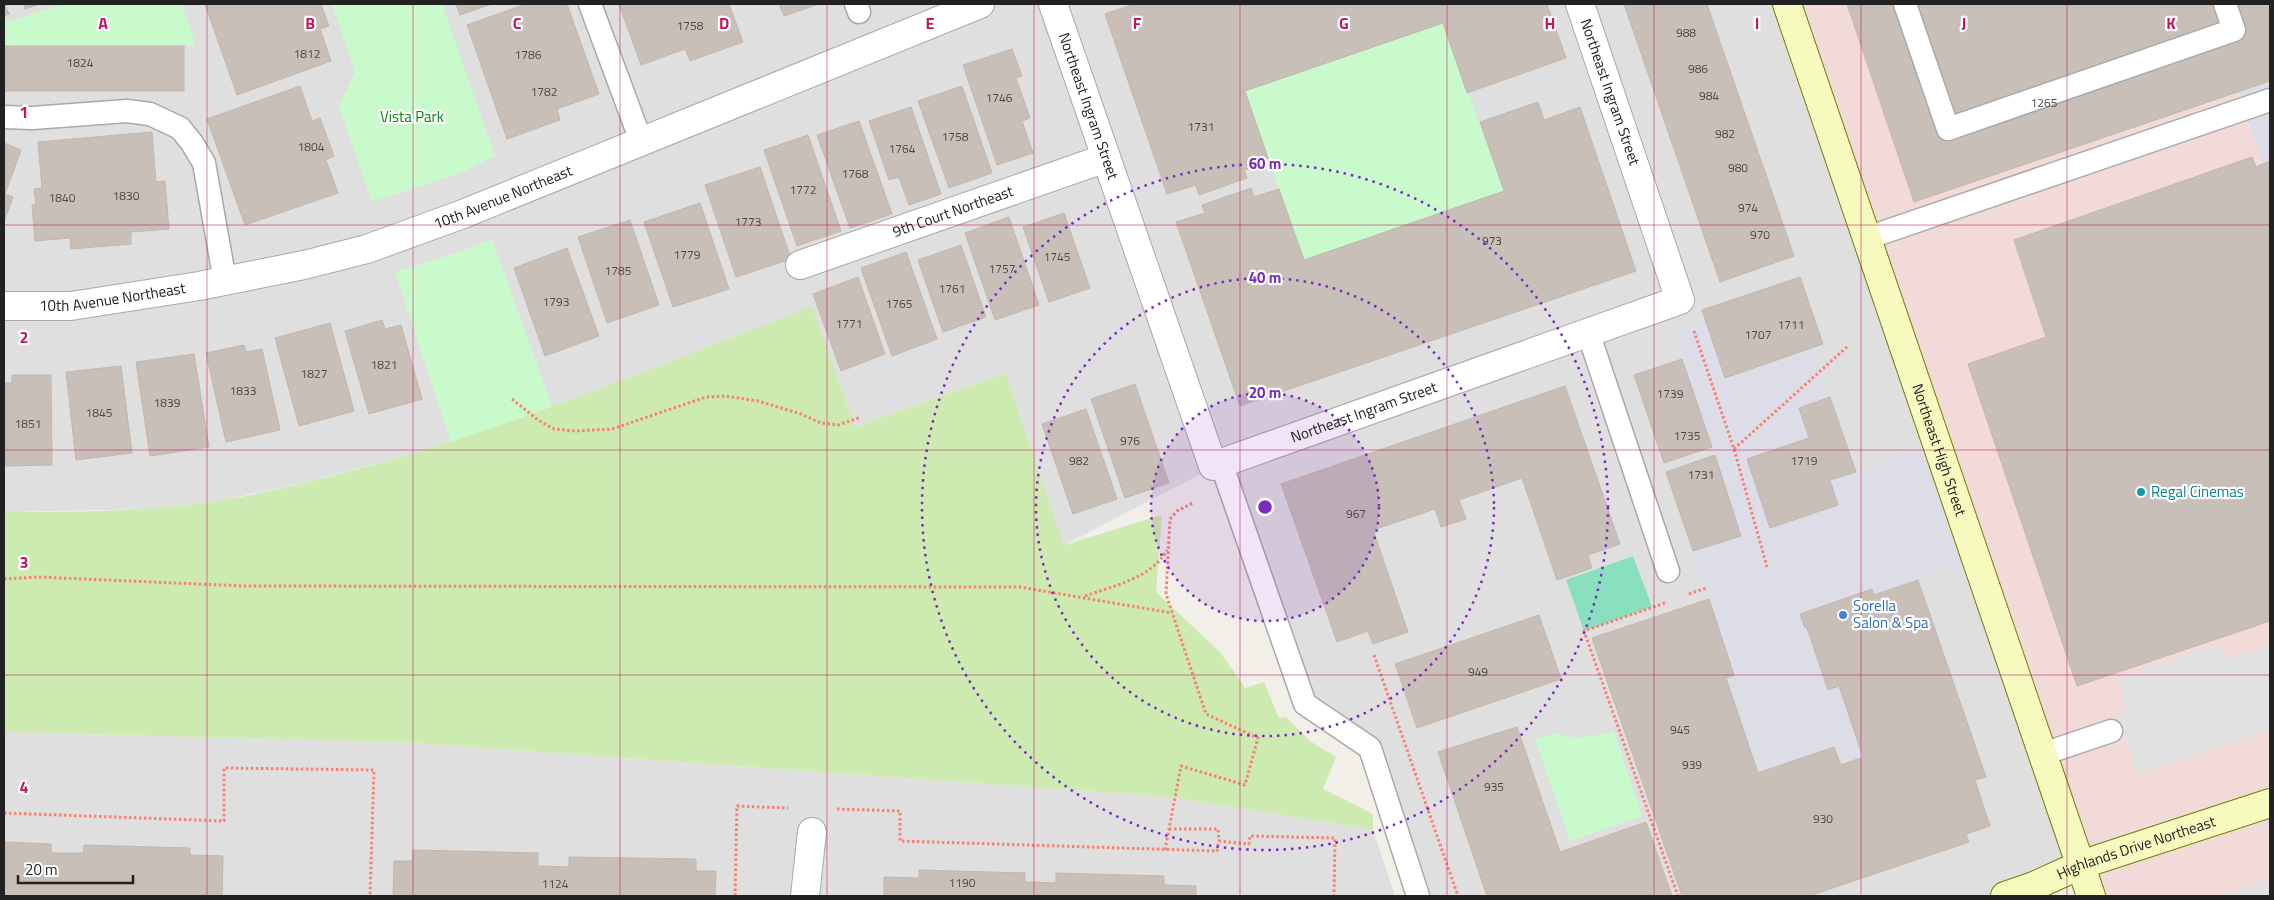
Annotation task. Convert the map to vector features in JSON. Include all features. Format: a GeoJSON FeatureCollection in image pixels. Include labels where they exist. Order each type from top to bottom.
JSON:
{"type":"FeatureCollection","features":[{"type":"Feature","properties":{"kind":"street","name":"10th Avenue Northeast"},"geometry":{"type":"LineString","coordinates":[[4,306],[71,306],[225,280],[367,249],[463,214],[980,4]]}},
{"type":"Feature","properties":{"kind":"street","name":"Northeast Ingram Street"},"geometry":{"type":"LineString","coordinates":[[1053,4],[1213,466],[1680,300],[1580,4]]}},
{"type":"Feature","properties":{"kind":"street","name":"Northeast High Street"},"geometry":{"type":"LineString","coordinates":[[1787,4],[2091,896]]}},
{"type":"Feature","properties":{"kind":"street","name":"9th Court Northeast"},"geometry":{"type":"LineString","coordinates":[[800,265],[1106,158]]}},
{"type":"Feature","properties":{"kind":"street","name":"Highlands Drive Northeast"},"geometry":{"type":"LineString","coordinates":[[2004,896],[2034,886],[2080,865],[2270,803]]}},
{"type":"Feature","properties":{"kind":"street"},"geometry":{"type":"LineString","coordinates":[[805,896],[812,832]]}},
{"type":"Feature","properties":{"kind":"lane"},"geometry":{"type":"LineString","coordinates":[[590,4],[641,141]]}},
{"type":"Feature","properties":{"kind":"lane"},"geometry":{"type":"LineString","coordinates":[[1905,4],[1948,129],[2234,30],[2225,4]]}},
{"type":"Feature","properties":{"kind":"lane"},"geometry":{"type":"LineString","coordinates":[[1867,238],[1976,191],[2270,100]]}},
{"type":"Feature","properties":{"kind":"lane"},"geometry":{"type":"LineString","coordinates":[[4,117],[32,118],[127,111],[150,114],[180,128],[192,142],[204,163],[225,280]]}},
{"type":"Feature","properties":{"kind":"lane"},"geometry":{"type":"LineString","coordinates":[[1588,332],[1668,570]]}},
{"type":"Feature","properties":{"kind":"lane"},"geometry":{"type":"LineString","coordinates":[[1222,463],[1305,704],[1370,748],[1418,896]]}},
{"type":"Feature","properties":{"kind":"lane"},"geometry":{"type":"LineString","coordinates":[[2042,754],[2111,731]]}},
{"type":"Feature","properties":{"kind":"path"},"geometry":{"type":"LineString","coordinates":[[1692,326],[1734,449],[1768,567]]}},
{"type":"Feature","properties":{"kind":"path"},"geometry":{"type":"LineString","coordinates":[[1734,449],[1848,346]]}},
{"type":"Feature","properties":{"kind":"path"},"geometry":{"type":"LineString","coordinates":[[512,399],[538,420],[554,429],[575,431],[612,429],[706,397],[725,396],[758,401],[801,414],[821,423],[838,425],[861,417]]}},
{"type":"Feature","properties":{"kind":"path"},"geometry":{"type":"LineString","coordinates":[[1165,850],[1181,766],[1246,784],[1258,738],[1206,714],[1166,594],[1170,519],[1177,511],[1194,503]]}},
{"type":"Feature","properties":{"kind":"path"},"geometry":{"type":"LineString","coordinates":[[1084,597],[1138,577],[1163,558],[1169,548]]}},
{"type":"Feature","properties":{"kind":"path"},"geometry":{"type":"LineString","coordinates":[[4,579],[38,577],[244,586],[1020,587],[1172,612]]}},
{"type":"Feature","properties":{"kind":"path"},"geometry":{"type":"LineString","coordinates":[[1687,595],[1706,588]]}},
{"type":"Feature","properties":{"kind":"path"},"geometry":{"type":"LineString","coordinates":[[1669,602],[1584,631],[1678,896]]}},
{"type":"Feature","properties":{"kind":"path"},"geometry":{"type":"LineString","coordinates":[[1374,655],[1458,896]]}},
{"type":"Feature","properties":{"kind":"path"},"geometry":{"type":"LineString","coordinates":[[4,813],[224,821],[224,768],[374,770],[370,896]]}},
{"type":"Feature","properties":{"kind":"path"},"geometry":{"type":"LineString","coordinates":[[735,896],[737,806],[797,808]]}},
{"type":"Feature","properties":{"kind":"path"},"geometry":{"type":"LineString","coordinates":[[827,809],[900,811],[900,841],[1217,851],[1218,829],[1169,829]]}},
{"type":"Feature","properties":{"kind":"path"},"geometry":{"type":"LineString","coordinates":[[1218,841],[1249,844],[1250,836],[1335,838],[1334,896]]}},
{"type":"Feature","properties":{"kind":"shaded area","name":"Vista Park"},"geometry":{"type":"Polygon","coordinates":[[[4,4],[1788,4],[2080,865],[2005,896],[1418,896],[1370,748],[1305,704],[1222,463],[1064,545],[1006,373],[855,427],[552,406],[451,442],[379,463],[303,483],[224,500],[156,509],[4,512],[4,4]]]}},
{"type":"Feature","properties":{"kind":"shaded area"},"geometry":{"type":"Polygon","coordinates":[[[1788,4],[2270,4],[2270,896],[2091,896],[1788,4]]]}},
{"type":"Feature","properties":{"kind":"shaded area"},"geometry":{"type":"Polygon","coordinates":[[[2270,81],[2270,161],[2263,164],[2238,92],[2270,81]]]}},
{"type":"Feature","properties":{"kind":"shaded area"},"geometry":{"type":"Polygon","coordinates":[[[1705,322],[1725,378],[1814,348],[1830,397],[1799,408],[1809,438],[1770,528],[1838,505],[1830,480],[1937,443],[1976,559],[1877,595],[1872,589],[1800,614],[1805,628],[1807,628],[1839,686],[1863,757],[1841,765],[1833,747],[1758,773],[1726,678],[1734,675],[1693,551],[1741,536],[1674,333],[1705,322]]]}},
{"type":"Feature","properties":{"kind":"shaded area"},"geometry":{"type":"Polygon","coordinates":[[[2221,643],[2226,659],[2270,645],[2270,729],[2137,774],[2118,717],[2125,711],[2126,706],[2117,678],[2221,643]]]}},
{"type":"Feature","properties":{"kind":"shaded area"},"geometry":{"type":"Polygon","coordinates":[[[4,732],[398,742],[1170,797],[1373,830],[1395,896],[4,896],[4,732]]]}},
{"type":"Feature","properties":{"kind":"shaded area"},"geometry":{"type":"Polygon","coordinates":[[[2270,879],[2270,896],[2220,896],[2270,879]]]}},
{"type":"Feature","properties":{"kind":"green space"},"geometry":{"type":"Polygon","coordinates":[[[63,4],[182,4],[196,46],[4,46],[4,23],[63,4]]]}},
{"type":"Feature","properties":{"kind":"green space","name":"Vista Park"},"geometry":{"type":"Polygon","coordinates":[[[332,4],[442,4],[495,156],[460,173],[372,202],[339,106],[355,71],[332,4]]]}},
{"type":"Feature","properties":{"kind":"green space"},"geometry":{"type":"Polygon","coordinates":[[[1443,23],[1504,191],[1304,260],[1245,91],[1443,23]]]}},
{"type":"Feature","properties":{"kind":"green space"},"geometry":{"type":"Polygon","coordinates":[[[492,239],[552,406],[451,442],[395,272],[451,255],[492,239]]]}},
{"type":"Feature","properties":{"kind":"green space"},"geometry":{"type":"Polygon","coordinates":[[[812,306],[855,427],[1006,373],[1064,545],[1162,515],[1156,592],[1220,652],[1245,688],[1264,682],[1279,718],[1286,717],[1310,741],[1336,757],[1323,789],[1373,814],[1373,830],[1170,797],[398,742],[4,732],[4,512],[141,509],[196,504],[271,491],[351,471],[468,436],[526,416],[812,306]]]}},
{"type":"Feature","properties":{"kind":"green space"},"geometry":{"type":"Polygon","coordinates":[[[1633,556],[1652,607],[1584,631],[1566,580],[1633,556]]]}},
{"type":"Feature","properties":{"kind":"green space"},"geometry":{"type":"Polygon","coordinates":[[[1614,731],[1642,816],[1570,841],[1535,739],[1556,733],[1578,737],[1614,731]]]}},
{"type":"Feature","properties":{"kind":"building"},"geometry":{"type":"Polygon","coordinates":[[[4,4],[11,4],[5,6],[9,14],[4,16],[4,4]]]}},
{"type":"Feature","properties":{"kind":"building"},"geometry":{"type":"Polygon","coordinates":[[[24,4],[40,4],[25,9],[24,4]]]}},
{"type":"Feature","properties":{"kind":"building"},"geometry":{"type":"Polygon","coordinates":[[[205,4],[321,4],[329,26],[320,29],[331,61],[237,95],[205,4]]]}},
{"type":"Feature","properties":{"kind":"building"},"geometry":{"type":"Polygon","coordinates":[[[456,4],[492,4],[460,15],[456,4]]]}},
{"type":"Feature","properties":{"kind":"building"},"geometry":{"type":"Polygon","coordinates":[[[526,4],[567,4],[599,94],[557,109],[560,120],[507,139],[467,25],[526,4]]]}},
{"type":"Feature","properties":{"kind":"building"},"geometry":{"type":"Polygon","coordinates":[[[619,4],[729,4],[743,42],[690,61],[685,49],[641,65],[619,4]]]}},
{"type":"Feature","properties":{"kind":"building"},"geometry":{"type":"Polygon","coordinates":[[[779,4],[819,4],[784,16],[779,4]]]}},
{"type":"Feature","properties":{"kind":"building"},"geometry":{"type":"Polygon","coordinates":[[[1134,4],[1547,4],[1566,58],[1467,93],[1443,23],[1245,91],[1269,161],[1244,170],[1247,178],[1199,195],[1196,185],[1167,194],[1105,14],[1134,4]]]}},
{"type":"Feature","properties":{"kind":"building"},"geometry":{"type":"Polygon","coordinates":[[[1624,4],[1707,4],[1794,256],[1720,282],[1624,4]]]}},
{"type":"Feature","properties":{"kind":"building"},"geometry":{"type":"Polygon","coordinates":[[[1847,4],[2270,4],[2270,81],[1914,202],[1847,4]]]}},
{"type":"Feature","properties":{"kind":"building"},"geometry":{"type":"Polygon","coordinates":[[[4,46],[184,46],[184,91],[4,91],[4,46]]]}},
{"type":"Feature","properties":{"kind":"building"},"geometry":{"type":"Polygon","coordinates":[[[1012,49],[1022,76],[1016,78],[1030,118],[1022,121],[1033,153],[997,165],[963,65],[1012,49]]]}},
{"type":"Feature","properties":{"kind":"building"},"geometry":{"type":"Polygon","coordinates":[[[300,86],[312,121],[320,118],[334,156],[326,160],[338,193],[245,225],[207,119],[300,86]]]}},
{"type":"Feature","properties":{"kind":"building"},"geometry":{"type":"Polygon","coordinates":[[[962,86],[992,173],[949,188],[918,101],[962,86]]]}},
{"type":"Feature","properties":{"kind":"building"},"geometry":{"type":"Polygon","coordinates":[[[1538,102],[1544,120],[1580,107],[1636,271],[1240,406],[1176,222],[1205,213],[1202,205],[1251,188],[1254,197],[1279,189],[1304,260],[1504,191],[1480,122],[1538,102]]]}},
{"type":"Feature","properties":{"kind":"building"},"geometry":{"type":"Polygon","coordinates":[[[911,107],[941,194],[909,205],[899,177],[889,180],[869,121],[911,107]]]}},
{"type":"Feature","properties":{"kind":"building"},"geometry":{"type":"Polygon","coordinates":[[[859,121],[892,214],[850,228],[817,135],[859,121]]]}},
{"type":"Feature","properties":{"kind":"building"},"geometry":{"type":"Polygon","coordinates":[[[152,132],[156,182],[165,181],[169,229],[131,232],[131,244],[71,249],[70,238],[35,241],[32,205],[36,205],[34,189],[42,188],[38,142],[152,132]]]}},
{"type":"Feature","properties":{"kind":"building"},"geometry":{"type":"Polygon","coordinates":[[[808,135],[841,231],[797,246],[764,150],[808,135]]]}},
{"type":"Feature","properties":{"kind":"building"},"geometry":{"type":"Polygon","coordinates":[[[4,143],[21,150],[5,194],[13,197],[4,222],[4,143]]]}},
{"type":"Feature","properties":{"kind":"building","name":"Regal Cinemas"},"geometry":{"type":"Polygon","coordinates":[[[2252,157],[2256,167],[2270,161],[2270,621],[2077,686],[1968,364],[2046,337],[2014,240],[2252,157]]]}},
{"type":"Feature","properties":{"kind":"building"},"geometry":{"type":"Polygon","coordinates":[[[760,167],[791,259],[736,277],[705,185],[760,167]]]}},
{"type":"Feature","properties":{"kind":"building"},"geometry":{"type":"Polygon","coordinates":[[[700,203],[729,289],[673,307],[644,222],[700,203]]]}},
{"type":"Feature","properties":{"kind":"building"},"geometry":{"type":"Polygon","coordinates":[[[1064,213],[1090,288],[1049,302],[1023,227],[1064,213]]]}},
{"type":"Feature","properties":{"kind":"building"},"geometry":{"type":"Polygon","coordinates":[[[1009,217],[1039,305],[995,320],[965,233],[1009,217]]]}},
{"type":"Feature","properties":{"kind":"building"},"geometry":{"type":"Polygon","coordinates":[[[630,220],[659,305],[607,323],[578,237],[630,220]]]}},
{"type":"Feature","properties":{"kind":"building"},"geometry":{"type":"Polygon","coordinates":[[[961,245],[986,317],[943,332],[918,260],[961,245]]]}},
{"type":"Feature","properties":{"kind":"building"},"geometry":{"type":"Polygon","coordinates":[[[567,248],[599,336],[545,356],[514,268],[567,248]]]}},
{"type":"Feature","properties":{"kind":"building"},"geometry":{"type":"Polygon","coordinates":[[[906,252],[937,339],[892,356],[861,268],[906,252]]]}},
{"type":"Feature","properties":{"kind":"building"},"geometry":{"type":"Polygon","coordinates":[[[858,277],[885,354],[841,371],[813,294],[858,277]]]}},
{"type":"Feature","properties":{"kind":"building"},"geometry":{"type":"Polygon","coordinates":[[[1800,277],[1823,344],[1725,378],[1702,310],[1800,277]]]}},
{"type":"Feature","properties":{"kind":"building"},"geometry":{"type":"Polygon","coordinates":[[[382,320],[385,329],[401,325],[422,399],[369,414],[345,331],[382,320]]]}},
{"type":"Feature","properties":{"kind":"building"},"geometry":{"type":"Polygon","coordinates":[[[330,323],[354,411],[299,426],[275,338],[330,323]]]}},
{"type":"Feature","properties":{"kind":"building"},"geometry":{"type":"Polygon","coordinates":[[[244,345],[246,352],[262,349],[280,430],[226,442],[206,353],[244,345]]]}},
{"type":"Feature","properties":{"kind":"building"},"geometry":{"type":"Polygon","coordinates":[[[194,354],[209,447],[150,456],[136,362],[194,354]]]}},
{"type":"Feature","properties":{"kind":"building"},"geometry":{"type":"Polygon","coordinates":[[[1682,359],[1712,447],[1664,463],[1634,375],[1682,359]]]}},
{"type":"Feature","properties":{"kind":"building"},"geometry":{"type":"Polygon","coordinates":[[[121,366],[132,453],[76,460],[66,372],[121,366]]]}},
{"type":"Feature","properties":{"kind":"building"},"geometry":{"type":"Polygon","coordinates":[[[12,375],[51,375],[52,465],[4,466],[4,383],[12,383],[12,375]]]}},
{"type":"Feature","properties":{"kind":"building"},"geometry":{"type":"Polygon","coordinates":[[[1135,384],[1169,483],[1125,498],[1091,399],[1135,384]]]}},
{"type":"Feature","properties":{"kind":"building"},"geometry":{"type":"Polygon","coordinates":[[[1565,386],[1620,544],[1588,555],[1592,568],[1557,580],[1522,478],[1459,500],[1466,519],[1441,527],[1435,509],[1373,530],[1408,632],[1373,644],[1368,631],[1337,642],[1281,484],[1565,386]]]}},
{"type":"Feature","properties":{"kind":"building"},"geometry":{"type":"Polygon","coordinates":[[[1830,397],[1856,472],[1830,480],[1838,505],[1770,528],[1747,459],[1809,438],[1799,408],[1830,397]]]}},
{"type":"Feature","properties":{"kind":"building"},"geometry":{"type":"Polygon","coordinates":[[[1086,409],[1117,499],[1073,514],[1042,424],[1086,409]]]}},
{"type":"Feature","properties":{"kind":"building"},"geometry":{"type":"Polygon","coordinates":[[[1715,455],[1741,536],[1693,551],[1666,472],[1715,455]]]}},
{"type":"Feature","properties":{"kind":"building"},"geometry":{"type":"Polygon","coordinates":[[[1918,580],[1986,777],[1975,780],[1990,826],[1966,834],[1969,842],[1809,896],[1682,896],[1592,638],[1709,599],[1734,675],[1726,678],[1758,773],[1834,747],[1841,765],[1863,757],[1839,686],[1828,690],[1807,628],[1805,628],[1800,614],[1872,589],[1874,595],[1918,580]]]}},
{"type":"Feature","properties":{"kind":"building"},"geometry":{"type":"Polygon","coordinates":[[[1539,615],[1561,679],[1417,728],[1395,664],[1539,615]]]}},
{"type":"Feature","properties":{"kind":"building"},"geometry":{"type":"Polygon","coordinates":[[[1517,727],[1560,852],[1646,822],[1672,896],[1487,896],[1438,752],[1517,727]]]}},
{"type":"Feature","properties":{"kind":"building"},"geometry":{"type":"Polygon","coordinates":[[[4,842],[51,844],[51,853],[83,853],[84,845],[190,848],[190,855],[223,856],[222,896],[4,896],[4,842]]]}},
{"type":"Feature","properties":{"kind":"building"},"geometry":{"type":"Polygon","coordinates":[[[413,850],[538,853],[538,866],[569,867],[569,857],[696,859],[696,871],[716,871],[715,896],[393,896],[394,861],[412,861],[413,850]]]}},
{"type":"Feature","properties":{"kind":"building"},"geometry":{"type":"Polygon","coordinates":[[[919,870],[1025,873],[1025,882],[1056,883],[1056,873],[1164,876],[1164,885],[1196,886],[1196,896],[884,896],[884,877],[919,878],[919,870]]]}},
{"type":"Feature","properties":{"kind":"place","name":"Regal Cinemas"},"geometry":{"type":"Point","coordinates":[2141,492]}},
{"type":"Feature","properties":{"kind":"place","name":"Sorella Salon & Spa"},"geometry":{"type":"Point","coordinates":[1843,615]}}]}
